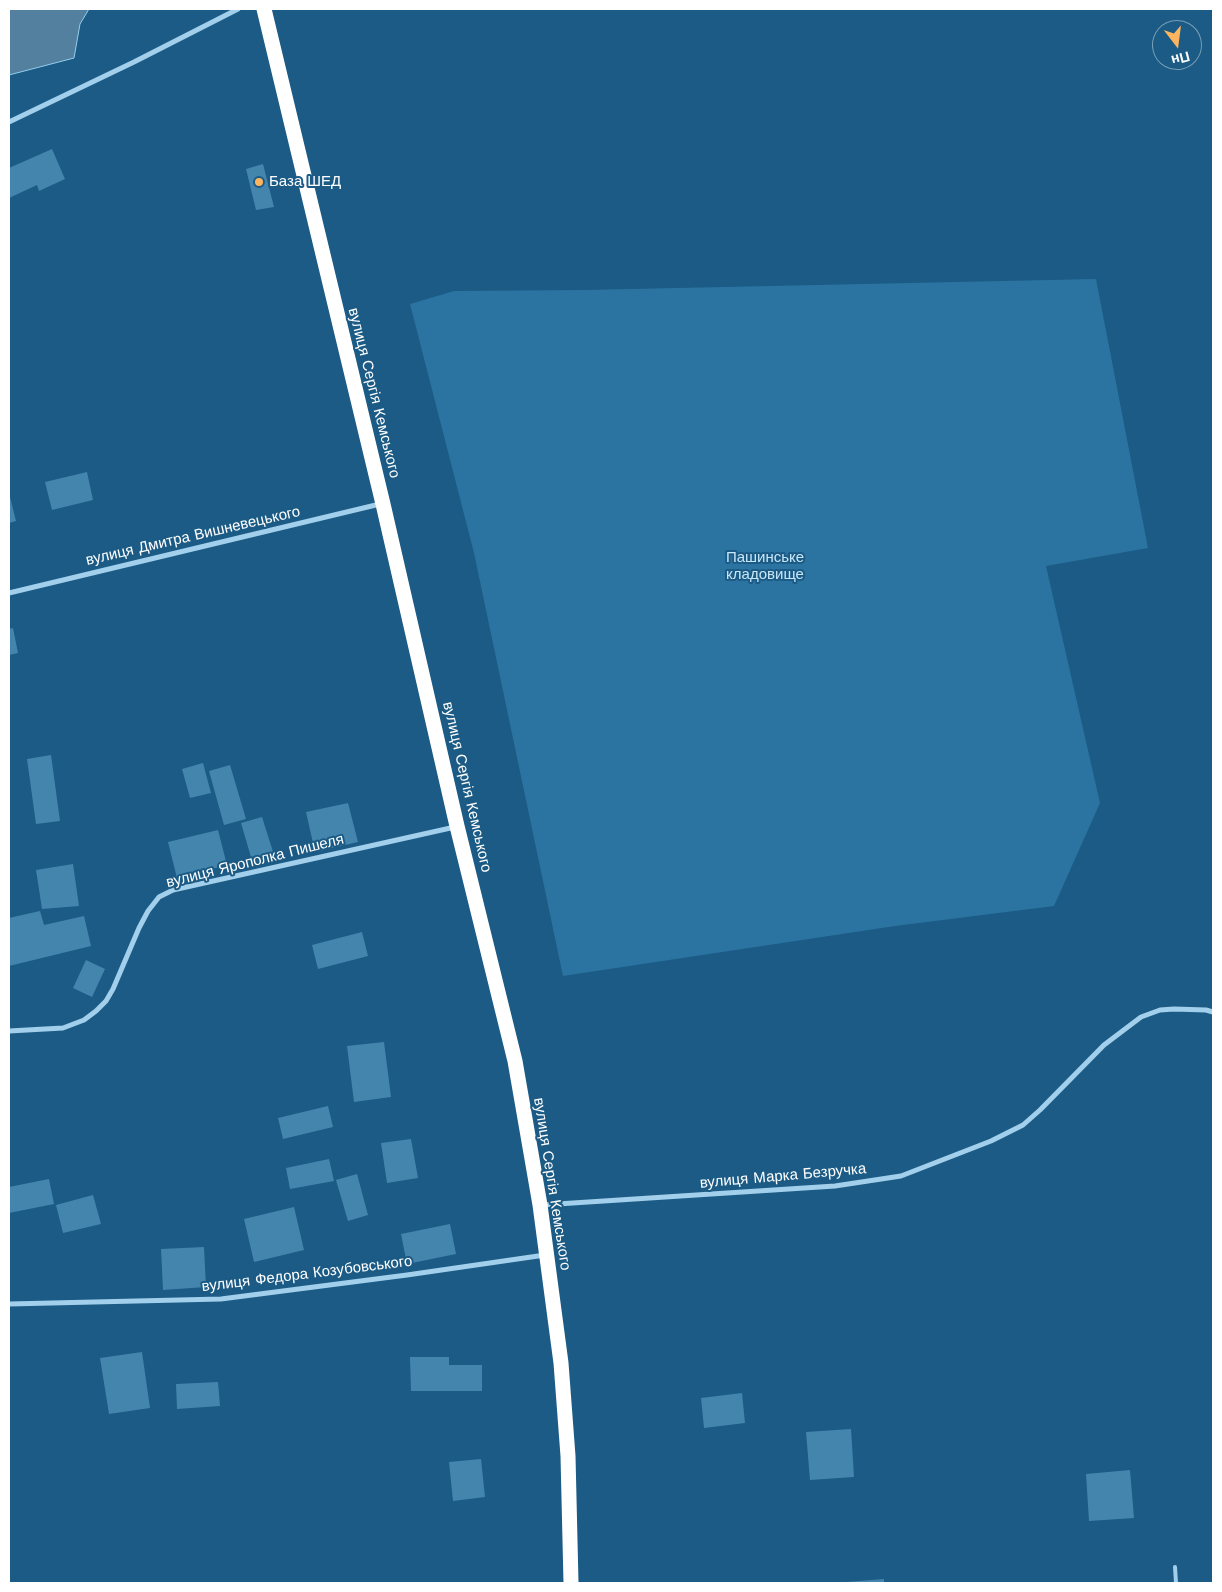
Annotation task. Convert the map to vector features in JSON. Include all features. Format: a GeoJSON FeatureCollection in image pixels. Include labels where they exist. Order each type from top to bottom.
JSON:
{"type":"FeatureCollection","features":[{"type":"Feature","properties":{"kind":"highway","name":"вулиця Сергія Кемського"},"geometry":{"type":"LineString","coordinates":[[264,9],[383,504],[457,826],[515,1061],[540,1206],[561,1363],[568,1456],[570,1583]]}},
{"type":"Feature","properties":{"kind":"street"},"geometry":{"type":"LineString","coordinates":[[9,122],[134,62],[238,9]]}},
{"type":"Feature","properties":{"kind":"street","name":"вулиця Дмитра Вишневецького"},"geometry":{"type":"LineString","coordinates":[[9,593],[383,504]]}},
{"type":"Feature","properties":{"kind":"street","name":"вулиця Ярополка Пишеля"},"geometry":{"type":"LineString","coordinates":[[9,1032],[63,1028],[84,1020],[96,1011],[106,1001],[113,989],[148,911],[159,897],[173,890],[457,826]]}},
{"type":"Feature","properties":{"kind":"street","name":"вулиця Марка Безручка"},"geometry":{"type":"LineString","coordinates":[[540,1206],[835,1186],[901,1176],[991,1141],[1023,1125],[1104,1045],[1141,1018],[1160,1010],[1206,1010],[1213,1012]]}},
{"type":"Feature","properties":{"kind":"street","name":"вулиця Федора Козубовського"},"geometry":{"type":"LineString","coordinates":[[9,1304],[221,1299],[407,1275],[546,1254]]}},
{"type":"Feature","properties":{"kind":"lane"},"geometry":{"type":"LineString","coordinates":[[1175,1567],[1176,1583]]}},
{"type":"Feature","properties":{"kind":"green space","name":"Пашинське кладовище"},"geometry":{"type":"Polygon","coordinates":[[[1096,279],[1148,548],[1046,566],[1100,803],[1054,906],[895,926],[563,976],[474,553],[410,304],[454,291],[1096,279]]]}},
{"type":"Feature","properties":{"kind":"shaded area"},"geometry":{"type":"Polygon","coordinates":[[[9,9],[89,9],[80,24],[74,58],[9,75],[9,9]]]}},
{"type":"Feature","properties":{"kind":"building"},"geometry":{"type":"Polygon","coordinates":[[[52,149],[65,179],[39,191],[37,185],[9,198],[9,168],[52,149]]]}},
{"type":"Feature","properties":{"kind":"building"},"geometry":{"type":"Polygon","coordinates":[[[263,164],[274,207],[256,210],[246,169],[263,164]]]}},
{"type":"Feature","properties":{"kind":"building"},"geometry":{"type":"Polygon","coordinates":[[[87,472],[93,500],[52,510],[45,482],[87,472]]]}},
{"type":"Feature","properties":{"kind":"building"},"geometry":{"type":"Polygon","coordinates":[[[9,493],[16,521],[9,523],[9,493]]]}},
{"type":"Feature","properties":{"kind":"building"},"geometry":{"type":"Polygon","coordinates":[[[13,628],[18,653],[9,655],[9,629],[13,628]]]}},
{"type":"Feature","properties":{"kind":"building"},"geometry":{"type":"Polygon","coordinates":[[[51,755],[60,821],[36,824],[27,759],[51,755]]]}},
{"type":"Feature","properties":{"kind":"building"},"geometry":{"type":"Polygon","coordinates":[[[203,763],[211,793],[190,798],[182,769],[203,763]]]}},
{"type":"Feature","properties":{"kind":"building"},"geometry":{"type":"Polygon","coordinates":[[[230,765],[246,819],[224,825],[209,771],[230,765]]]}},
{"type":"Feature","properties":{"kind":"building"},"geometry":{"type":"Polygon","coordinates":[[[348,803],[358,842],[315,852],[306,812],[348,803]]]}},
{"type":"Feature","properties":{"kind":"building"},"geometry":{"type":"Polygon","coordinates":[[[262,817],[275,858],[253,864],[241,823],[262,817]]]}},
{"type":"Feature","properties":{"kind":"building"},"geometry":{"type":"Polygon","coordinates":[[[218,830],[227,865],[177,878],[168,842],[218,830]]]}},
{"type":"Feature","properties":{"kind":"building"},"geometry":{"type":"Polygon","coordinates":[[[73,864],[79,906],[42,909],[36,870],[73,864]]]}},
{"type":"Feature","properties":{"kind":"building"},"geometry":{"type":"Polygon","coordinates":[[[40,911],[44,925],[84,916],[91,946],[9,966],[9,918],[40,911]]]}},
{"type":"Feature","properties":{"kind":"building"},"geometry":{"type":"Polygon","coordinates":[[[362,932],[368,956],[318,969],[312,945],[362,932]]]}},
{"type":"Feature","properties":{"kind":"building"},"geometry":{"type":"Polygon","coordinates":[[[86,960],[105,969],[92,997],[73,988],[86,960]]]}},
{"type":"Feature","properties":{"kind":"building"},"geometry":{"type":"Polygon","coordinates":[[[384,1042],[391,1097],[354,1102],[347,1046],[384,1042]]]}},
{"type":"Feature","properties":{"kind":"building"},"geometry":{"type":"Polygon","coordinates":[[[328,1106],[333,1127],[283,1139],[278,1118],[328,1106]]]}},
{"type":"Feature","properties":{"kind":"building"},"geometry":{"type":"Polygon","coordinates":[[[411,1139],[418,1178],[387,1183],[381,1143],[411,1139]]]}},
{"type":"Feature","properties":{"kind":"building"},"geometry":{"type":"Polygon","coordinates":[[[329,1159],[334,1181],[290,1189],[286,1168],[329,1159]]]}},
{"type":"Feature","properties":{"kind":"building"},"geometry":{"type":"Polygon","coordinates":[[[357,1174],[368,1215],[348,1221],[336,1180],[357,1174]]]}},
{"type":"Feature","properties":{"kind":"building"},"geometry":{"type":"Polygon","coordinates":[[[49,1179],[54,1204],[9,1213],[9,1187],[49,1179]]]}},
{"type":"Feature","properties":{"kind":"building"},"geometry":{"type":"Polygon","coordinates":[[[93,1195],[101,1224],[63,1233],[56,1205],[93,1195]]]}},
{"type":"Feature","properties":{"kind":"building"},"geometry":{"type":"Polygon","coordinates":[[[294,1207],[304,1250],[254,1262],[244,1219],[294,1207]]]}},
{"type":"Feature","properties":{"kind":"building"},"geometry":{"type":"Polygon","coordinates":[[[450,1224],[456,1254],[407,1264],[401,1234],[450,1224]]]}},
{"type":"Feature","properties":{"kind":"building"},"geometry":{"type":"Polygon","coordinates":[[[204,1247],[206,1287],[163,1290],[161,1249],[204,1247]]]}},
{"type":"Feature","properties":{"kind":"building"},"geometry":{"type":"Polygon","coordinates":[[[142,1352],[150,1408],[109,1414],[100,1358],[142,1352]]]}},
{"type":"Feature","properties":{"kind":"building"},"geometry":{"type":"Polygon","coordinates":[[[410,1357],[449,1357],[449,1365],[482,1365],[482,1391],[411,1391],[410,1357]]]}},
{"type":"Feature","properties":{"kind":"building"},"geometry":{"type":"Polygon","coordinates":[[[218,1382],[220,1406],[177,1409],[176,1384],[218,1382]]]}},
{"type":"Feature","properties":{"kind":"building"},"geometry":{"type":"Polygon","coordinates":[[[742,1393],[745,1423],[704,1428],[701,1398],[742,1393]]]}},
{"type":"Feature","properties":{"kind":"building"},"geometry":{"type":"Polygon","coordinates":[[[851,1429],[854,1477],[810,1480],[806,1432],[851,1429]]]}},
{"type":"Feature","properties":{"kind":"building"},"geometry":{"type":"Polygon","coordinates":[[[481,1459],[485,1497],[453,1501],[449,1462],[481,1459]]]}},
{"type":"Feature","properties":{"kind":"building"},"geometry":{"type":"Polygon","coordinates":[[[1130,1470],[1134,1518],[1089,1521],[1086,1474],[1130,1470]]]}},
{"type":"Feature","properties":{"kind":"building"},"geometry":{"type":"Polygon","coordinates":[[[884,1579],[884,1583],[846,1583],[846,1582],[884,1579]]]}},
{"type":"Feature","properties":{"kind":"place","name":"База ШЕД"},"geometry":{"type":"Point","coordinates":[259,182]}}]}
